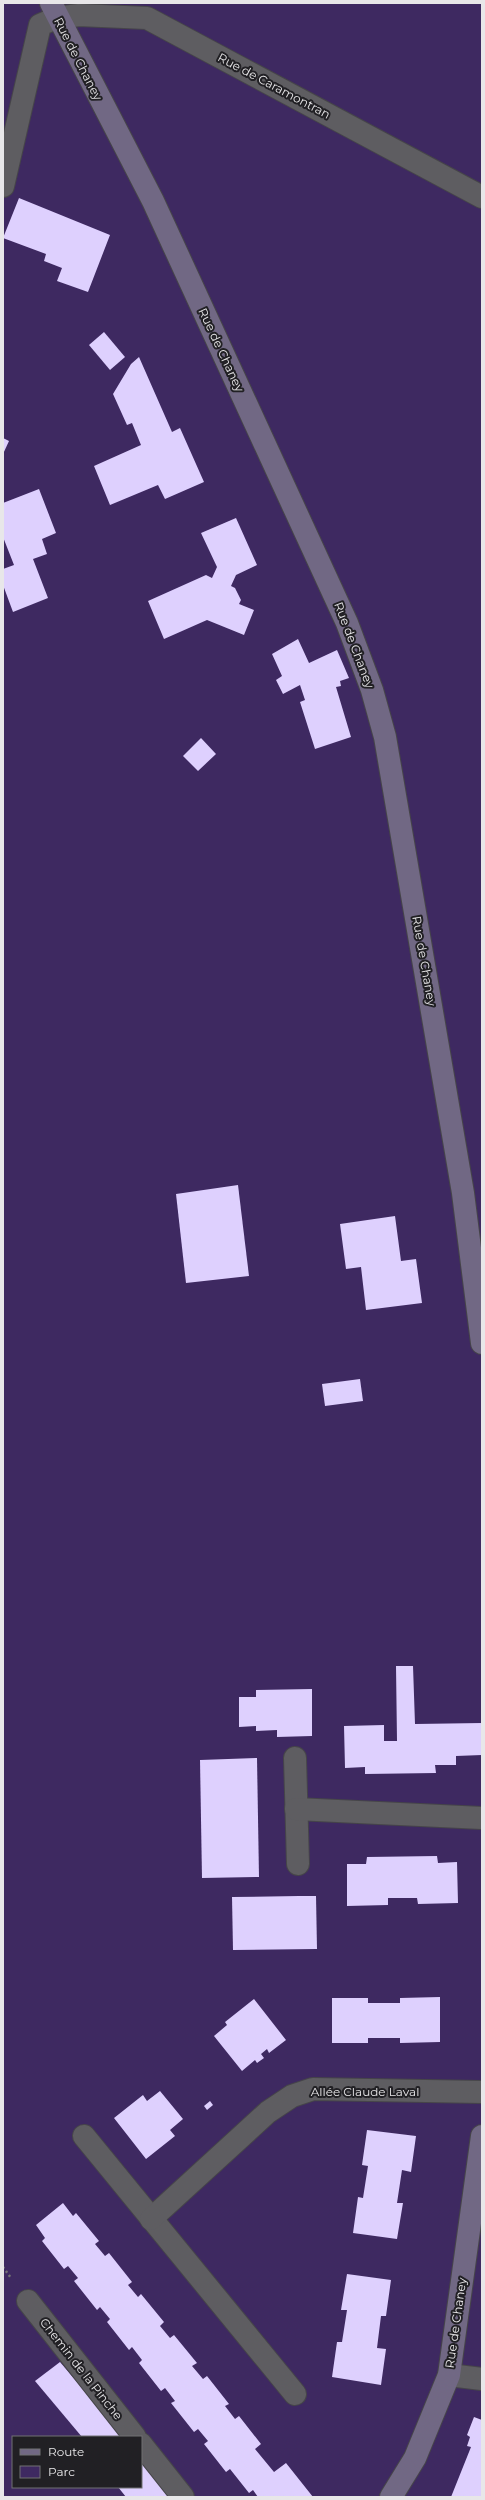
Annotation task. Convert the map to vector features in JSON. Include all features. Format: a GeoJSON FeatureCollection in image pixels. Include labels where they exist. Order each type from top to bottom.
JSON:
{"type":"FeatureCollection","features":[{"type":"Feature","properties":{"kind":"street","name":"Rue de Caramontran"},"geometry":{"type":"LineString","coordinates":[[3,186],[40,25],[54,10],[79,14],[147,18],[482,197]]}},
{"type":"Feature","properties":{"kind":"street","name":"Rue de Chaney"},"geometry":{"type":"LineString","coordinates":[[54,10],[156,209],[347,623],[372,690],[387,744],[444,1077],[463,1193],[482,1343]]}},
{"type":"Feature","properties":{"kind":"street"},"geometry":{"type":"LineString","coordinates":[[295,1758],[298,1864]]}},
{"type":"Feature","properties":{"kind":"street"},"geometry":{"type":"LineString","coordinates":[[296,1809],[482,1818]]}},
{"type":"Feature","properties":{"kind":"street","name":"Allée Claude Laval"},"geometry":{"type":"LineString","coordinates":[[151,2219],[268,2112],[292,2096],[313,2089],[482,2092]]}},
{"type":"Feature","properties":{"kind":"street"},"geometry":{"type":"LineString","coordinates":[[84,2136],[295,2394]]}},
{"type":"Feature","properties":{"kind":"street","name":"Rue de Chaney"},"geometry":{"type":"LineString","coordinates":[[391,2497],[415,2458],[449,2375],[482,2136]]}},
{"type":"Feature","properties":{"kind":"street","name":"Chemin de la Pinche"},"geometry":{"type":"LineString","coordinates":[[28,2301],[134,2436]]}},
{"type":"Feature","properties":{"kind":"street"},"geometry":{"type":"LineString","coordinates":[[449,2375],[482,2379]]}},
{"type":"Feature","properties":{"kind":"street"},"geometry":{"type":"LineString","coordinates":[[142,2445],[183,2497]]}},
{"type":"Feature","properties":{"kind":"green space"},"geometry":{"type":"Polygon","coordinates":[[[3,3],[482,3],[482,2497],[3,2497],[3,3]]]}},
{"type":"Feature","properties":{"kind":"building"},"geometry":{"type":"Polygon","coordinates":[[[19,198],[110,235],[88,292],[57,281],[62,268],[44,261],[46,254],[3,238],[19,198]]]}},
{"type":"Feature","properties":{"kind":"building"},"geometry":{"type":"Polygon","coordinates":[[[104,332],[125,357],[110,370],[89,345],[104,332]]]}},
{"type":"Feature","properties":{"kind":"building"},"geometry":{"type":"Polygon","coordinates":[[[139,357],[172,432],[180,428],[204,482],[165,499],[158,485],[110,505],[94,466],[141,445],[132,423],[127,425],[113,394],[131,364],[139,357]]]}},
{"type":"Feature","properties":{"kind":"building"},"geometry":{"type":"Polygon","coordinates":[[[3,438],[9,441],[3,454],[3,438]]]}},
{"type":"Feature","properties":{"kind":"building"},"geometry":{"type":"Polygon","coordinates":[[[39,489],[56,533],[42,539],[47,554],[33,559],[48,598],[13,612],[3,585],[3,569],[14,565],[3,537],[3,503],[39,489]]]}},
{"type":"Feature","properties":{"kind":"building"},"geometry":{"type":"Polygon","coordinates":[[[236,518],[257,565],[236,575],[231,586],[235,588],[241,600],[239,604],[254,610],[244,635],[207,620],[164,639],[148,601],[206,575],[212,578],[217,567],[201,533],[236,518]]]}},
{"type":"Feature","properties":{"kind":"building"},"geometry":{"type":"Polygon","coordinates":[[[298,639],[309,663],[337,650],[349,678],[340,681],[341,686],[336,687],[351,737],[315,749],[300,702],[305,700],[300,685],[283,694],[276,680],[282,676],[272,654],[298,639]]]}},
{"type":"Feature","properties":{"kind":"building"},"geometry":{"type":"Polygon","coordinates":[[[201,738],[216,754],[198,771],[183,756],[201,738]]]}},
{"type":"Feature","properties":{"kind":"building"},"geometry":{"type":"Polygon","coordinates":[[[238,1185],[249,1276],[186,1283],[176,1194],[238,1185]]]}},
{"type":"Feature","properties":{"kind":"building"},"geometry":{"type":"Polygon","coordinates":[[[395,1216],[401,1261],[416,1259],[422,1303],[366,1310],[361,1267],[346,1269],[340,1224],[395,1216]]]}},
{"type":"Feature","properties":{"kind":"building"},"geometry":{"type":"Polygon","coordinates":[[[360,1379],[363,1401],[325,1406],[322,1384],[360,1379]]]}},
{"type":"Feature","properties":{"kind":"building"},"geometry":{"type":"Polygon","coordinates":[[[396,1666],[413,1666],[415,1724],[482,1723],[482,1755],[456,1756],[456,1765],[435,1765],[436,1773],[365,1774],[365,1767],[345,1768],[344,1726],[384,1725],[384,1741],[397,1741],[396,1666]]]}},
{"type":"Feature","properties":{"kind":"building"},"geometry":{"type":"Polygon","coordinates":[[[312,1689],[312,1736],[277,1737],[277,1730],[256,1731],[256,1726],[239,1727],[239,1697],[256,1697],[256,1690],[312,1689]]]}},
{"type":"Feature","properties":{"kind":"building"},"geometry":{"type":"Polygon","coordinates":[[[257,1758],[259,1877],[202,1878],[200,1760],[257,1758]]]}},
{"type":"Feature","properties":{"kind":"building"},"geometry":{"type":"Polygon","coordinates":[[[437,1856],[438,1863],[457,1862],[458,1903],[418,1904],[417,1898],[388,1898],[388,1905],[347,1906],[347,1864],[366,1864],[367,1857],[437,1856]]]}},
{"type":"Feature","properties":{"kind":"building"},"geometry":{"type":"Polygon","coordinates":[[[316,1896],[317,1949],[233,1950],[232,1897],[316,1896]]]}},
{"type":"Feature","properties":{"kind":"building"},"geometry":{"type":"Polygon","coordinates":[[[440,1997],[440,2042],[400,2043],[400,2038],[368,2038],[368,2043],[332,2043],[332,1998],[368,1998],[368,2003],[400,2003],[400,1998],[440,1997]]]}},
{"type":"Feature","properties":{"kind":"building"},"geometry":{"type":"Polygon","coordinates":[[[254,1999],[286,2040],[269,2053],[267,2049],[261,2054],[264,2058],[257,2063],[255,2060],[242,2071],[214,2036],[227,2025],[225,2022],[254,1999]]]}},
{"type":"Feature","properties":{"kind":"building"},"geometry":{"type":"Polygon","coordinates":[[[160,2091],[183,2119],[170,2130],[175,2136],[146,2159],[114,2118],[143,2095],[147,2101],[160,2091]]]}},
{"type":"Feature","properties":{"kind":"building"},"geometry":{"type":"Polygon","coordinates":[[[210,2101],[213,2105],[207,2110],[204,2106],[210,2101]]]}},
{"type":"Feature","properties":{"kind":"building"},"geometry":{"type":"Polygon","coordinates":[[[367,2130],[416,2136],[411,2172],[402,2170],[397,2203],[403,2203],[397,2239],[353,2233],[358,2197],[363,2198],[368,2166],[362,2165],[367,2130]]]}},
{"type":"Feature","properties":{"kind":"building"},"geometry":{"type":"Polygon","coordinates":[[[63,2203],[73,2216],[76,2213],[99,2241],[95,2244],[105,2256],[109,2253],[132,2282],[128,2285],[138,2297],[141,2294],[164,2322],[160,2326],[170,2338],[174,2335],[197,2363],[192,2366],[203,2379],[207,2376],[229,2404],[225,2406],[235,2419],[239,2416],[261,2444],[255,2449],[274,2472],[286,2463],[313,2497],[258,2497],[253,2490],[249,2493],[230,2469],[226,2472],[204,2444],[208,2441],[198,2429],[194,2432],[171,2403],[175,2401],[165,2388],[161,2391],[139,2363],[142,2360],[132,2347],[129,2350],[107,2322],[110,2319],[100,2307],[97,2310],[74,2281],[78,2278],[68,2266],[64,2269],[42,2241],[45,2238],[36,2225],[63,2203]]]}},
{"type":"Feature","properties":{"kind":"building"},"geometry":{"type":"Polygon","coordinates":[[[347,2274],[391,2280],[386,2316],[381,2316],[377,2348],[386,2349],[381,2385],[332,2377],[337,2342],[342,2342],[347,2310],[341,2310],[347,2274]]]}},
{"type":"Feature","properties":{"kind":"building"},"geometry":{"type":"Polygon","coordinates":[[[60,2362],[123,2436],[81,2436],[35,2381],[60,2362]]]}},
{"type":"Feature","properties":{"kind":"building"},"geometry":{"type":"Polygon","coordinates":[[[474,2417],[482,2420],[482,2497],[451,2497],[471,2447],[467,2446],[470,2437],[467,2435],[474,2417]]]}},
{"type":"Feature","properties":{"kind":"building"},"geometry":{"type":"Polygon","coordinates":[[[142,2459],[174,2497],[126,2497],[119,2488],[142,2488],[142,2459]]]}}]}
